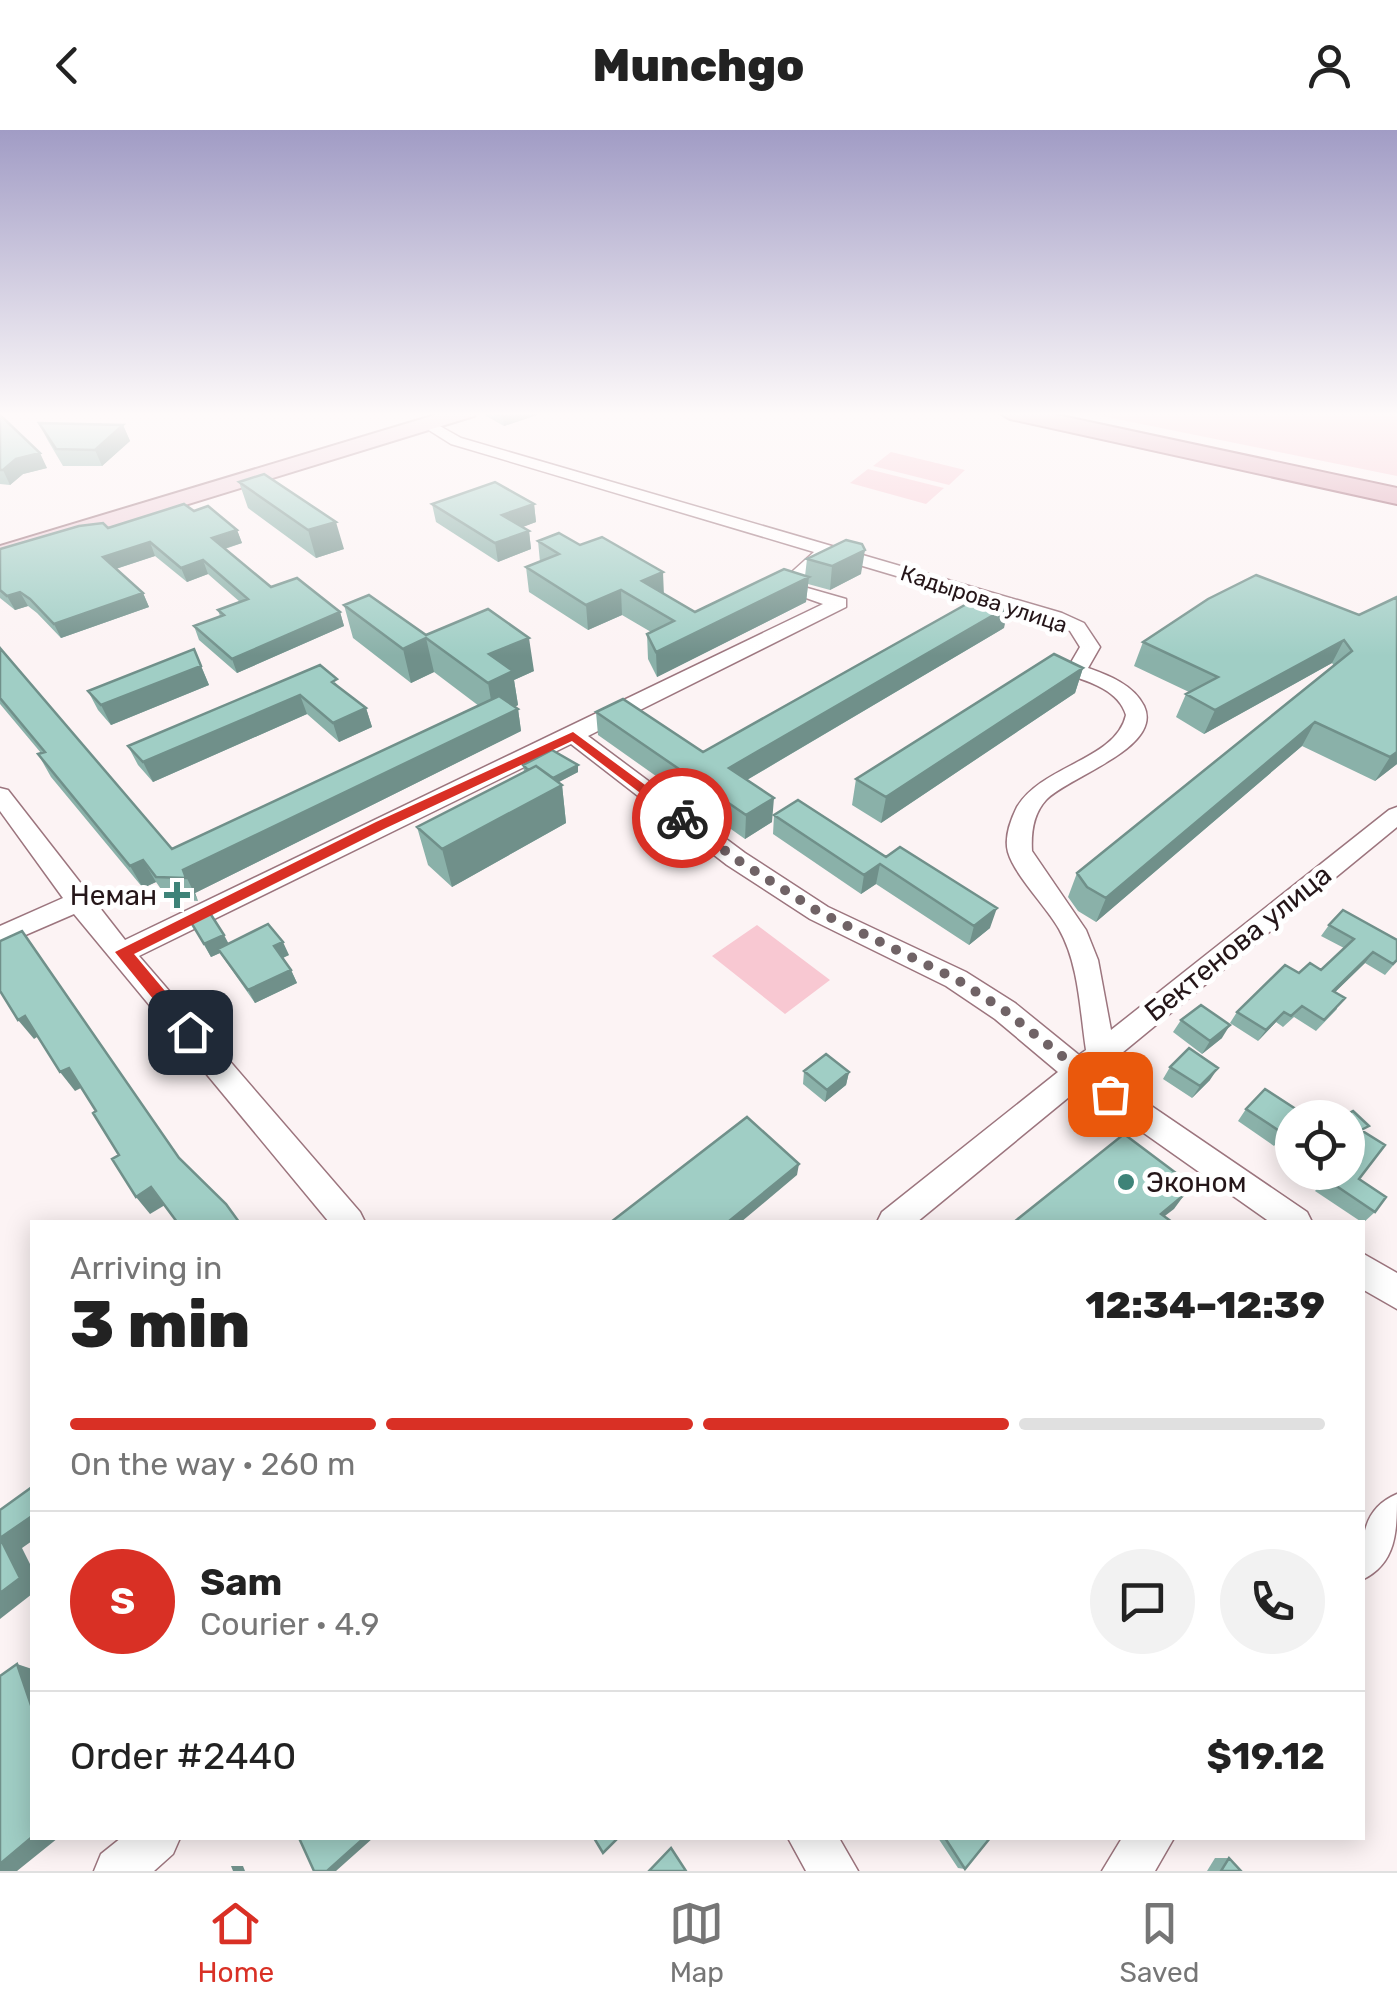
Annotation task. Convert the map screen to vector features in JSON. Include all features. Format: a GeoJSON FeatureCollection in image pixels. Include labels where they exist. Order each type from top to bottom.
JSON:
{"type":"FeatureCollection","features":[{"type":"Feature","properties":{"kind":"main road"},"geometry":{"type":"LineString","coordinates":[[0,543],[170,493]]}},
{"type":"Feature","properties":{"kind":"main road"},"geometry":{"type":"LineString","coordinates":[[0,554],[198,493]]}},
{"type":"Feature","properties":{"kind":"street","name":"Кадырова улица"},"geometry":{"type":"LineString","coordinates":[[632,493],[1077,627],[1090,647],[1076,671],[1100,677],[1134,702],[1136,725],[1124,741],[1043,790],[1028,809],[1018,836],[1020,852],[1072,930],[1085,960],[1090,1063]]}},
{"type":"Feature","properties":{"kind":"street"},"geometry":{"type":"LineString","coordinates":[[123,952],[573,736],[839,603],[784,587],[826,550]]}},
{"type":"Feature","properties":{"kind":"street"},"geometry":{"type":"LineString","coordinates":[[573,736],[736,859],[819,912],[956,979],[1090,1063],[1293,1220]]}},
{"type":"Feature","properties":{"kind":"street"},"geometry":{"type":"LineString","coordinates":[[0,796],[79,901],[347,1220]]}},
{"type":"Feature","properties":{"kind":"street","name":"Бектенова улица"},"geometry":{"type":"LineString","coordinates":[[895,1220],[1395,819]]}},
{"type":"Feature","properties":{"kind":"street"},"geometry":{"type":"LineString","coordinates":[[0,937],[79,901]]}},
{"type":"Feature","properties":{"kind":"street"},"geometry":{"type":"LineString","coordinates":[[1365,1271],[1397,1293]]}},
{"type":"Feature","properties":{"kind":"street"},"geometry":{"type":"LineString","coordinates":[[1365,1556],[1397,1514]]}},
{"type":"Feature","properties":{"kind":"street"},"geometry":{"type":"LineString","coordinates":[[118,1871],[155,1840]]}},
{"type":"Feature","properties":{"kind":"street"},"geometry":{"type":"LineString","coordinates":[[812,1840],[834,1871]]}},
{"type":"Feature","properties":{"kind":"street"},"geometry":{"type":"LineString","coordinates":[[1126,1871],[1149,1840]]}},
{"type":"Feature","properties":{"kind":"shaded area"},"geometry":{"type":"Polygon","coordinates":[[[887,493],[938,493],[926,504],[887,493]]]}},
{"type":"Feature","properties":{"kind":"shaded area"},"geometry":{"type":"Polygon","coordinates":[[[757,925],[830,980],[785,1014],[712,956],[757,925]]]}},
{"type":"Feature","properties":{"kind":"building"},"geometry":{"type":"Polygon","coordinates":[[[255,493],[293,493],[336,522],[308,530],[255,493]]]}},
{"type":"Feature","properties":{"kind":"building"},"geometry":{"type":"Polygon","coordinates":[[[463,493],[515,493],[534,504],[502,515],[529,531],[495,543],[432,504],[463,493]]]}},
{"type":"Feature","properties":{"kind":"building"},"geometry":{"type":"Polygon","coordinates":[[[184,504],[194,511],[208,506],[237,530],[212,538],[271,587],[297,578],[340,612],[232,659],[194,626],[224,615],[218,610],[248,599],[203,560],[181,568],[150,542],[103,557],[143,593],[54,624],[20,592],[7,596],[0,590],[0,549],[79,526],[103,523],[108,528],[184,504]]]}},
{"type":"Feature","properties":{"kind":"building"},"geometry":{"type":"Polygon","coordinates":[[[559,533],[580,545],[602,537],[663,572],[642,581],[695,612],[784,569],[809,577],[656,652],[647,634],[674,621],[621,590],[586,605],[526,567],[559,554],[538,541],[559,533]]]}},
{"type":"Feature","properties":{"kind":"building"},"geometry":{"type":"Polygon","coordinates":[[[846,540],[862,544],[865,550],[832,566],[807,559],[846,540]]]}},
{"type":"Feature","properties":{"kind":"building"},"geometry":{"type":"Polygon","coordinates":[[[1256,575],[1359,615],[1397,597],[1397,752],[1390,757],[1315,722],[1106,898],[1087,887],[1077,873],[1352,651],[1344,640],[1215,710],[1186,694],[1218,677],[1143,642],[1208,599],[1256,575]]]}},
{"type":"Feature","properties":{"kind":"building"},"geometry":{"type":"Polygon","coordinates":[[[369,595],[426,635],[488,609],[529,638],[489,654],[513,671],[488,683],[426,638],[403,649],[344,605],[369,595]]]}},
{"type":"Feature","properties":{"kind":"building"},"geometry":{"type":"Polygon","coordinates":[[[979,597],[1009,606],[729,768],[774,798],[746,815],[596,712],[623,699],[703,752],[979,597]]]}},
{"type":"Feature","properties":{"kind":"building"},"geometry":{"type":"Polygon","coordinates":[[[0,648],[172,849],[499,696],[518,709],[183,870],[186,878],[156,877],[143,860],[130,866],[38,754],[45,752],[0,698],[0,648]]]}},
{"type":"Feature","properties":{"kind":"building"},"geometry":{"type":"Polygon","coordinates":[[[194,649],[201,666],[101,705],[88,691],[194,649]]]}},
{"type":"Feature","properties":{"kind":"building"},"geometry":{"type":"Polygon","coordinates":[[[1054,654],[1083,668],[886,797],[856,779],[1054,654]]]}},
{"type":"Feature","properties":{"kind":"building"},"geometry":{"type":"Polygon","coordinates":[[[320,665],[337,679],[332,682],[366,708],[333,723],[300,695],[143,762],[128,746],[320,665]]]}},
{"type":"Feature","properties":{"kind":"building"},"geometry":{"type":"Polygon","coordinates":[[[552,750],[578,765],[553,778],[536,766],[528,770],[523,765],[552,750]]]}},
{"type":"Feature","properties":{"kind":"building"},"geometry":{"type":"Polygon","coordinates":[[[536,766],[562,785],[442,849],[417,827],[536,766]]]}},
{"type":"Feature","properties":{"kind":"building"},"geometry":{"type":"Polygon","coordinates":[[[798,800],[886,857],[900,847],[997,908],[974,926],[880,864],[864,875],[774,815],[798,800]]]}},
{"type":"Feature","properties":{"kind":"building"},"geometry":{"type":"Polygon","coordinates":[[[208,910],[224,935],[204,944],[189,919],[208,910]]]}},
{"type":"Feature","properties":{"kind":"building"},"geometry":{"type":"Polygon","coordinates":[[[1343,910],[1397,940],[1397,960],[1393,964],[1373,952],[1333,991],[1345,998],[1324,1020],[1302,1006],[1291,1016],[1284,1012],[1266,1030],[1237,1012],[1285,965],[1299,973],[1310,963],[1321,970],[1354,939],[1329,925],[1343,910]]]}},
{"type":"Feature","properties":{"kind":"building"},"geometry":{"type":"Polygon","coordinates":[[[268,924],[283,942],[274,946],[291,970],[248,990],[218,949],[268,924]]]}},
{"type":"Feature","properties":{"kind":"building"},"geometry":{"type":"Polygon","coordinates":[[[22,931],[179,1158],[238,1220],[176,1220],[151,1187],[136,1197],[112,1159],[119,1155],[69,1068],[60,1072],[25,1016],[18,1020],[0,991],[0,941],[22,931]]]}},
{"type":"Feature","properties":{"kind":"building"},"geometry":{"type":"Polygon","coordinates":[[[1201,1005],[1230,1025],[1210,1041],[1181,1020],[1201,1005]]]}},
{"type":"Feature","properties":{"kind":"building"},"geometry":{"type":"Polygon","coordinates":[[[1189,1048],[1218,1068],[1200,1086],[1170,1067],[1189,1048]]]}},
{"type":"Feature","properties":{"kind":"building"},"geometry":{"type":"Polygon","coordinates":[[[826,1054],[849,1072],[827,1090],[804,1071],[826,1054]]]}},
{"type":"Feature","properties":{"kind":"building"},"geometry":{"type":"Polygon","coordinates":[[[1265,1089],[1282,1100],[1275,1100],[1275,1128],[1246,1109],[1265,1089]]]}},
{"type":"Feature","properties":{"kind":"building"},"geometry":{"type":"Polygon","coordinates":[[[747,1117],[799,1164],[730,1220],[614,1220],[747,1117]]]}},
{"type":"Feature","properties":{"kind":"building"},"geometry":{"type":"Polygon","coordinates":[[[1365,1132],[1385,1145],[1365,1171],[1365,1132]]]}},
{"type":"Feature","properties":{"kind":"building"},"geometry":{"type":"Polygon","coordinates":[[[1124,1134],[1180,1176],[1173,1187],[1185,1194],[1161,1214],[1169,1220],[1016,1220],[1124,1134]]]}},
{"type":"Feature","properties":{"kind":"building"},"geometry":{"type":"Polygon","coordinates":[[[1365,1183],[1386,1197],[1375,1212],[1342,1190],[1365,1190],[1365,1183]]]}},
{"type":"Feature","properties":{"kind":"building"},"geometry":{"type":"Polygon","coordinates":[[[30,1488],[30,1517],[0,1538],[0,1510],[30,1488]]]}},
{"type":"Feature","properties":{"kind":"building"},"geometry":{"type":"Polygon","coordinates":[[[0,1538],[20,1578],[0,1593],[0,1538]]]}},
{"type":"Feature","properties":{"kind":"building"},"geometry":{"type":"Polygon","coordinates":[[[17,1664],[30,1702],[30,1839],[0,1864],[0,1676],[17,1664]]]}},
{"type":"Feature","properties":{"kind":"building"},"geometry":{"type":"Polygon","coordinates":[[[300,1840],[362,1840],[327,1871],[314,1871],[300,1840]]]}},
{"type":"Feature","properties":{"kind":"building"},"geometry":{"type":"Polygon","coordinates":[[[595,1840],[616,1840],[603,1853],[595,1840]]]}},
{"type":"Feature","properties":{"kind":"building"},"geometry":{"type":"Polygon","coordinates":[[[946,1840],[988,1840],[965,1869],[946,1840]]]}},
{"type":"Feature","properties":{"kind":"building"},"geometry":{"type":"Polygon","coordinates":[[[671,1848],[686,1871],[649,1871],[671,1848]]]}},
{"type":"Feature","properties":{"kind":"building"},"geometry":{"type":"Polygon","coordinates":[[[1229,1858],[1241,1871],[1221,1871],[1229,1858]]]}},
{"type":"Feature","properties":{"kind":"way so far"},"geometry":{"type":"LineString","coordinates":[[682,818],[736,859],[819,912],[956,979],[1004,1010],[1110,1094]]}},
{"type":"Feature","properties":{"kind":"place","name":"Неман"},"geometry":{"type":"Point","coordinates":[177,895]}},
{"type":"Feature","properties":{"kind":"place","name":"Эконом"},"geometry":{"type":"Point","coordinates":[1126,1182]}},
{"type":"Feature","properties":{"kind":"route"},"geometry":{"type":"LineString","coordinates":[[190,1032],[123,952],[573,736],[682,818]]}}]}
